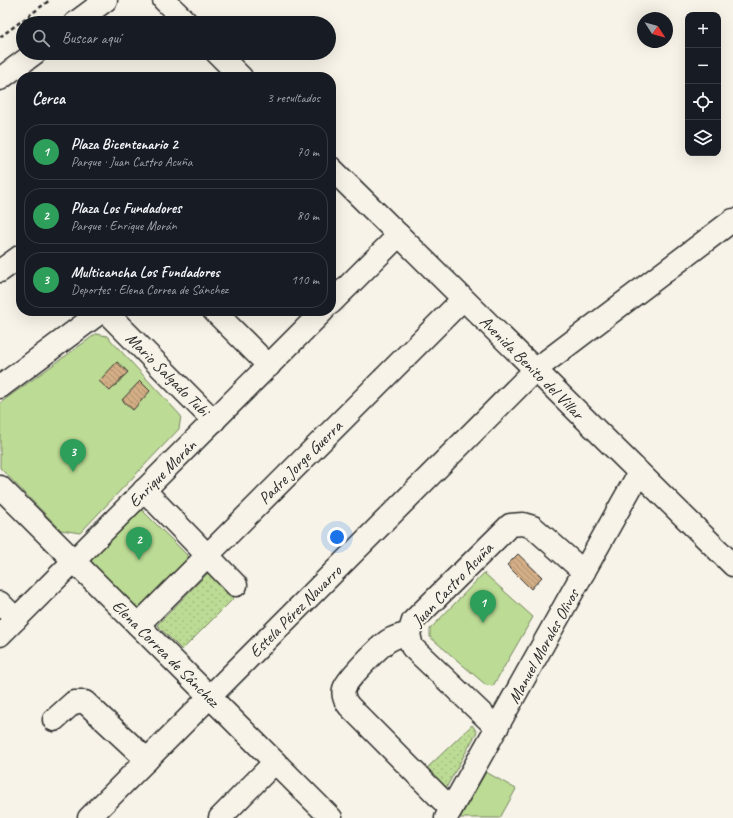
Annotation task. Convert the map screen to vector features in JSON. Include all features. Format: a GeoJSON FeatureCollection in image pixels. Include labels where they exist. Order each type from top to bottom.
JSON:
{"type":"FeatureCollection","features":[{"type":"Feature","properties":{"kind":"street"},"geometry":{"type":"LineString","coordinates":[[85,16],[106,0]]}},
{"type":"Feature","properties":{"kind":"street"},"geometry":{"type":"LineString","coordinates":[[164,0],[180,16]]}},
{"type":"Feature","properties":{"kind":"street"},"geometry":{"type":"LineString","coordinates":[[0,79],[26,60]]}},
{"type":"Feature","properties":{"kind":"street"},"geometry":{"type":"LineString","coordinates":[[224,60],[236,72]]}},
{"type":"Feature","properties":{"kind":"street","name":"Avenida Benito del Villar"},"geometry":{"type":"LineString","coordinates":[[336,173],[733,565]]}},
{"type":"Feature","properties":{"kind":"street","name":"Estela Pérez Navarro"},"geometry":{"type":"LineString","coordinates":[[89,818],[535,370],[733,220]]}},
{"type":"Feature","properties":{"kind":"street"},"geometry":{"type":"LineString","coordinates":[[336,298],[399,235]]}},
{"type":"Feature","properties":{"kind":"street"},"geometry":{"type":"LineString","coordinates":[[0,271],[16,260]]}},
{"type":"Feature","properties":{"kind":"street","name":"Padre Jorge Guerra"},"geometry":{"type":"LineString","coordinates":[[138,625],[463,299]]}},
{"type":"Feature","properties":{"kind":"street"},"geometry":{"type":"LineString","coordinates":[[0,387],[95,316]]}},
{"type":"Feature","properties":{"kind":"street","name":"Mario Salgado Tubi"},"geometry":{"type":"LineString","coordinates":[[110,316],[214,421]]}},
{"type":"Feature","properties":{"kind":"street"},"geometry":{"type":"LineString","coordinates":[[219,316],[269,366]]}},
{"type":"Feature","properties":{"kind":"street","name":"Enrique Morán"},"geometry":{"type":"LineString","coordinates":[[0,635],[318,316]]}},
{"type":"Feature","properties":{"kind":"street","name":"Manuel Morales Olivos"},"geometry":{"type":"LineString","coordinates":[[449,814],[639,473]]}},
{"type":"Feature","properties":{"kind":"street","name":"Elena Correa de Sánchez"},"geometry":{"type":"LineString","coordinates":[[0,487],[331,818]]}},
{"type":"Feature","properties":{"kind":"street"},"geometry":{"type":"LineString","coordinates":[[144,490],[236,584]]}},
{"type":"Feature","properties":{"kind":"street","name":"Juan Castro Acuña"},"geometry":{"type":"LineString","coordinates":[[497,728],[416,652],[412,647],[408,634],[410,627],[417,616],[510,525],[523,524],[533,527],[584,572]]}},
{"type":"Feature","properties":{"kind":"street"},"geometry":{"type":"LineString","coordinates":[[0,603],[16,619]]}},
{"type":"Feature","properties":{"kind":"street"},"geometry":{"type":"LineString","coordinates":[[408,634],[395,637],[383,645],[349,680],[344,689],[344,698],[349,706],[449,814]]}},
{"type":"Feature","properties":{"kind":"street"},"geometry":{"type":"LineString","coordinates":[[54,720],[74,702],[85,702],[147,760]]}},
{"type":"Feature","properties":{"kind":"street"},"geometry":{"type":"LineString","coordinates":[[220,818],[275,762]]}},
{"type":"Feature","properties":{"kind":"path"},"geometry":{"type":"LineString","coordinates":[[28,16],[50,0]]}},
{"type":"Feature","properties":{"kind":"path"},"geometry":{"type":"LineString","coordinates":[[0,37],[16,25]]}},
{"type":"Feature","properties":{"kind":"green space"},"geometry":{"type":"Polygon","coordinates":[[[96,334],[107,336],[181,416],[179,429],[80,533],[61,530],[0,468],[0,403],[96,334]]]}},
{"type":"Feature","properties":{"kind":"green space"},"geometry":{"type":"Polygon","coordinates":[[[141,509],[189,557],[136,610],[89,562],[141,509]]]}},
{"type":"Feature","properties":{"kind":"green space"},"geometry":{"type":"Polygon","coordinates":[[[208,573],[234,598],[182,650],[157,625],[208,573]]]}},
{"type":"Feature","properties":{"kind":"green space"},"geometry":{"type":"Polygon","coordinates":[[[484,573],[533,617],[493,686],[486,685],[430,637],[430,629],[484,573]]]}},
{"type":"Feature","properties":{"kind":"green space"},"geometry":{"type":"Polygon","coordinates":[[[472,725],[477,732],[446,788],[440,787],[426,769],[472,725]]]}},
{"type":"Feature","properties":{"kind":"green space"},"geometry":{"type":"Polygon","coordinates":[[[486,772],[516,789],[500,818],[460,818],[486,772]]]}},
{"type":"Feature","properties":{"kind":"building"},"geometry":{"type":"Polygon","coordinates":[[[117,362],[128,372],[110,391],[99,381],[117,362]]]}},
{"type":"Feature","properties":{"kind":"building"},"geometry":{"type":"Polygon","coordinates":[[[140,381],[150,391],[133,410],[122,400],[140,381]]]}},
{"type":"Feature","properties":{"kind":"building"},"geometry":{"type":"Polygon","coordinates":[[[518,554],[542,577],[531,589],[507,565],[518,554]]]}},
{"type":"Feature","properties":{"kind":"place","name":"Multicancha Los Fundadores"},"geometry":{"type":"Point","coordinates":[73,472]}},
{"type":"Feature","properties":{"kind":"place","name":"Plaza Los Fundadores"},"geometry":{"type":"Point","coordinates":[139,560]}},
{"type":"Feature","properties":{"kind":"place","name":"Plaza Bicentenario 2"},"geometry":{"type":"Point","coordinates":[483,623]}}]}
